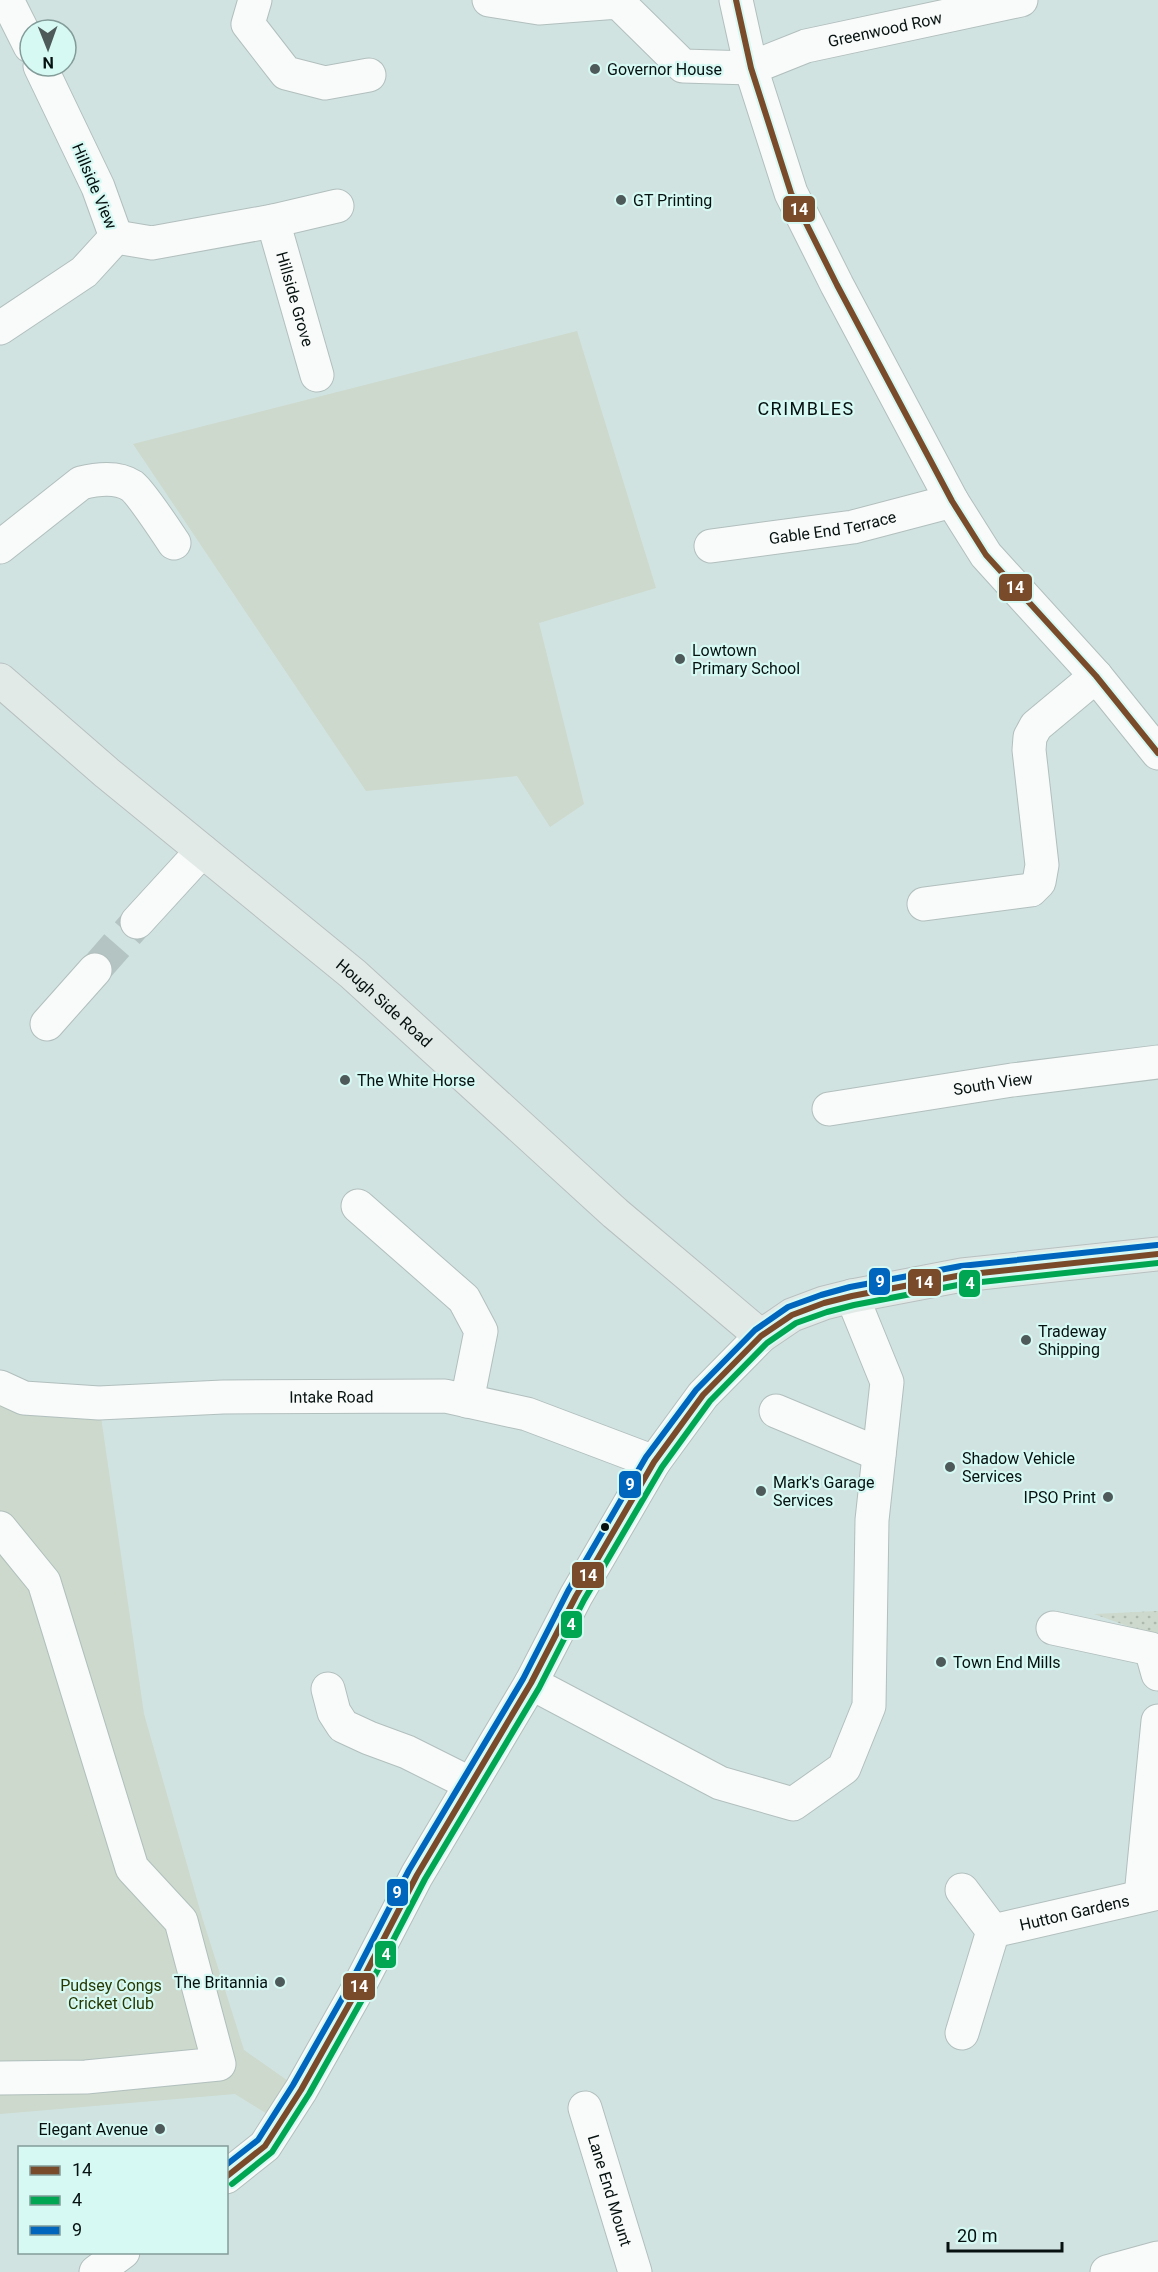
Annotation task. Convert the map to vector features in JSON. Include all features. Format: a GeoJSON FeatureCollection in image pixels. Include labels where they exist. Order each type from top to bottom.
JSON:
{"type":"FeatureCollection","features":[{"type":"Feature","properties":{"kind":"main road","name":"Hough Side Road"},"geometry":{"type":"LineString","coordinates":[[0,680],[107,772],[353,974],[615,1212],[761,1336]]}},
{"type":"Feature","properties":{"kind":"main road"},"geometry":{"type":"LineString","coordinates":[[761,1336],[792,1315],[852,1296],[962,1275],[1158,1254]]}},
{"type":"Feature","properties":{"kind":"street"},"geometry":{"type":"LineString","coordinates":[[7,0],[18,22]]}},
{"type":"Feature","properties":{"kind":"street"},"geometry":{"type":"LineString","coordinates":[[255,0],[248,24],[286,73],[325,83],[369,75]]}},
{"type":"Feature","properties":{"kind":"street"},"geometry":{"type":"LineString","coordinates":[[489,0],[539,8],[618,2],[683,66],[751,68]]}},
{"type":"Feature","properties":{"kind":"street"},"geometry":{"type":"LineString","coordinates":[[736,0],[751,68],[794,201],[952,501],[986,555],[1096,676],[1158,753]]}},
{"type":"Feature","properties":{"kind":"street","name":"Greenwood Row"},"geometry":{"type":"LineString","coordinates":[[751,68],[806,46],[1021,0]]}},
{"type":"Feature","properties":{"kind":"street","name":"Hillside View"},"geometry":{"type":"LineString","coordinates":[[0,328],[84,272],[116,237],[98,187],[46,78]]}},
{"type":"Feature","properties":{"kind":"street"},"geometry":{"type":"LineString","coordinates":[[116,237],[152,243],[273,221],[337,206]]}},
{"type":"Feature","properties":{"kind":"street","name":"Hillside Grove"},"geometry":{"type":"LineString","coordinates":[[273,221],[317,375]]}},
{"type":"Feature","properties":{"kind":"street"},"geometry":{"type":"LineString","coordinates":[[0,547],[81,483],[97,479],[117,480],[133,486],[174,543]]}},
{"type":"Feature","properties":{"kind":"street","name":"Gable End Terrace"},"geometry":{"type":"LineString","coordinates":[[711,546],[853,527],[952,501]]}},
{"type":"Feature","properties":{"kind":"street"},"geometry":{"type":"LineString","coordinates":[[924,904],[1031,890],[1039,882],[1042,865],[1029,750],[1030,737],[1036,726],[1096,676]]}},
{"type":"Feature","properties":{"kind":"street"},"geometry":{"type":"LineString","coordinates":[[137,922],[202,850]]}},
{"type":"Feature","properties":{"kind":"street"},"geometry":{"type":"LineString","coordinates":[[46,1024],[95,970]]}},
{"type":"Feature","properties":{"kind":"street","name":"South View"},"geometry":{"type":"LineString","coordinates":[[829,1109],[1012,1080],[1158,1062]]}},
{"type":"Feature","properties":{"kind":"street"},"geometry":{"type":"LineString","coordinates":[[358,1206],[464,1299],[481,1331],[467,1401]]}},
{"type":"Feature","properties":{"kind":"street"},"geometry":{"type":"LineString","coordinates":[[531,1683],[720,1783],[793,1804],[844,1768],[869,1706],[872,1520],[887,1382],[852,1296]]}},
{"type":"Feature","properties":{"kind":"street"},"geometry":{"type":"LineString","coordinates":[[228,2175],[265,2146],[302,2090],[417,1875],[531,1683],[576,1596],[654,1462],[703,1395],[761,1336]]}},
{"type":"Feature","properties":{"kind":"street","name":"Intake Road"},"geometry":{"type":"LineString","coordinates":[[0,1387],[24,1398],[99,1403],[235,1396],[445,1396],[527,1414],[654,1462]]}},
{"type":"Feature","properties":{"kind":"street"},"geometry":{"type":"LineString","coordinates":[[776,1411],[879,1454]]}},
{"type":"Feature","properties":{"kind":"street"},"geometry":{"type":"LineString","coordinates":[[0,1528],[44,1582],[132,1868],[181,1922],[219,2064],[86,2077],[0,2078]]}},
{"type":"Feature","properties":{"kind":"street"},"geometry":{"type":"LineString","coordinates":[[1053,1628],[1151,1649],[1158,1674]]}},
{"type":"Feature","properties":{"kind":"street"},"geometry":{"type":"LineString","coordinates":[[328,1689],[334,1712],[343,1726],[407,1752],[471,1784]]}},
{"type":"Feature","properties":{"kind":"street"},"geometry":{"type":"LineString","coordinates":[[1150,1894],[1158,1721]]}},
{"type":"Feature","properties":{"kind":"street"},"geometry":{"type":"LineString","coordinates":[[962,1890],[993,1932],[962,2033]]}},
{"type":"Feature","properties":{"kind":"street","name":"Hutton Gardens"},"geometry":{"type":"LineString","coordinates":[[993,1932],[1150,1894]]}},
{"type":"Feature","properties":{"kind":"street","name":"Lane End Mount"},"geometry":{"type":"LineString","coordinates":[[585,2108],[635,2272]]}},
{"type":"Feature","properties":{"kind":"street"},"geometry":{"type":"LineString","coordinates":[[96,2272],[122,2254]]}},
{"type":"Feature","properties":{"kind":"street"},"geometry":{"type":"LineString","coordinates":[[1107,2272],[1158,2258]]}},
{"type":"Feature","properties":{"kind":"green space"},"geometry":{"type":"Polygon","coordinates":[[[577,331],[656,588],[539,623],[584,804],[550,827],[517,776],[366,791],[133,444],[577,331]]]}},
{"type":"Feature","properties":{"kind":"green space","name":"Pudsey Congs Cricket Club"},"geometry":{"type":"Polygon","coordinates":[[[0,1387],[99,1403],[144,1714],[202,1917],[244,2050],[301,2090],[280,2122],[235,2094],[0,2114],[0,1387]]]}},
{"type":"Feature","properties":{"kind":"green space"},"geometry":{"type":"Polygon","coordinates":[[[1158,1611],[1158,1641],[1150,1634],[1094,1614],[1158,1611]]]}},
{"type":"Feature","properties":{"kind":"tunnel"},"geometry":{"type":"LineString","coordinates":[[95,970],[137,922]]}},
{"type":"Feature","properties":{"kind":"transit line","name":"14"},"geometry":{"type":"LineString","coordinates":[[736,0],[751,68],[791,193],[837,285],[952,501],[986,555],[1096,676],[1158,753]]}},
{"type":"Feature","properties":{"kind":"transit line","name":"9"},"geometry":{"type":"LineString","coordinates":[[228,2163],[258,2140],[293,2085],[347,1990],[409,1870],[523,1679],[568,1591],[646,1457],[696,1390],[755,1330],[788,1307],[850,1287],[961,1266],[1157,1245]]}},
{"type":"Feature","properties":{"kind":"transit line","name":"14"},"geometry":{"type":"LineString","coordinates":[[228,2175],[265,2146],[301,2090],[355,1994],[417,1875],[531,1683],[576,1596],[654,1462],[703,1395],[761,1336],[792,1315],[852,1296],[962,1275],[1158,1254]]}},
{"type":"Feature","properties":{"kind":"transit line","name":"4"},"geometry":{"type":"LineString","coordinates":[[232,2184],[272,2152],[309,2094],[363,1998],[425,1879],[539,1688],[584,1600],[662,1467],[710,1401],[767,1343],[796,1323],[854,1305],[963,1284],[1158,1263]]}},
{"type":"Feature","properties":{"kind":"place","name":"Governor House"},"geometry":{"type":"Point","coordinates":[595,69]}},
{"type":"Feature","properties":{"kind":"place","name":"GT Printing"},"geometry":{"type":"Point","coordinates":[621,200]}},
{"type":"Feature","properties":{"kind":"place","name":"Lowtown Primary School"},"geometry":{"type":"Point","coordinates":[680,659]}},
{"type":"Feature","properties":{"kind":"place","name":"The White Horse"},"geometry":{"type":"Point","coordinates":[345,1080]}},
{"type":"Feature","properties":{"kind":"place","name":"Tradeway Shipping"},"geometry":{"type":"Point","coordinates":[1026,1340]}},
{"type":"Feature","properties":{"kind":"place","name":"Shadow Vehicle Services"},"geometry":{"type":"Point","coordinates":[950,1467]}},
{"type":"Feature","properties":{"kind":"place","name":"Mark's Garage Services"},"geometry":{"type":"Point","coordinates":[761,1491]}},
{"type":"Feature","properties":{"kind":"place","name":"IPSO Print"},"geometry":{"type":"Point","coordinates":[1108,1497]}},
{"type":"Feature","properties":{"kind":"place","name":"Town End Mills"},"geometry":{"type":"Point","coordinates":[941,1662]}},
{"type":"Feature","properties":{"kind":"place","name":"The Britannia"},"geometry":{"type":"Point","coordinates":[280,1982]}},
{"type":"Feature","properties":{"kind":"place","name":"Elegant Avenue"},"geometry":{"type":"Point","coordinates":[160,2129]}},
{"type":"Feature","properties":{"kind":"district","name":"CRIMBLES"},"geometry":{"type":"Point","coordinates":[806,409]}}]}
